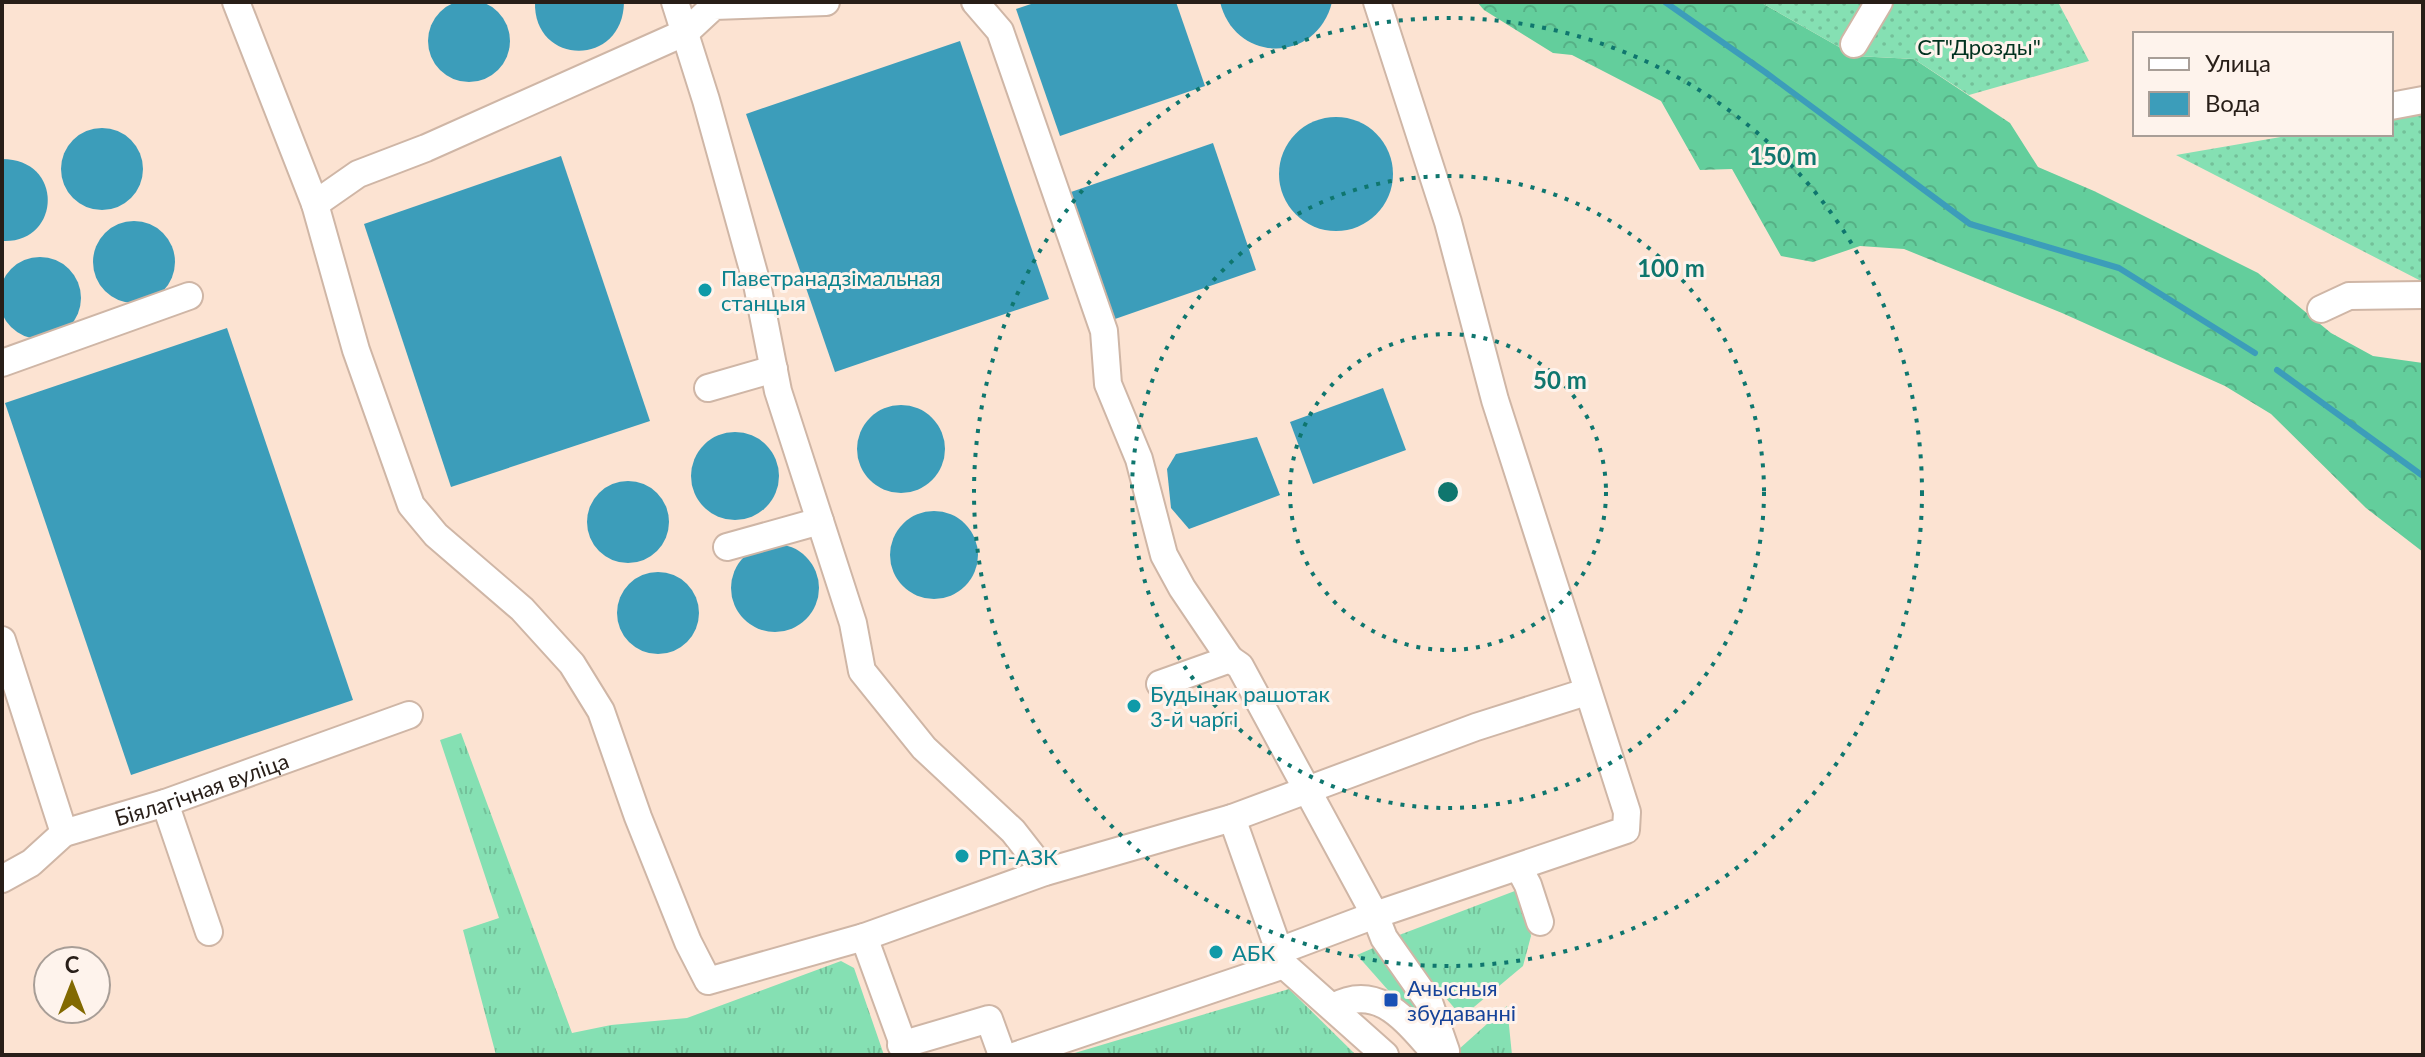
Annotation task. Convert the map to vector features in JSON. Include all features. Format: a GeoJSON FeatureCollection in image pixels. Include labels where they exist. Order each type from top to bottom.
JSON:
{"type":"FeatureCollection","features":[{"type":"Feature","properties":{"kind":"street"},"geometry":{"type":"LineString","coordinates":[[236,2],[315,204],[356,350],[411,505],[436,535],[522,609],[572,664],[601,711],[649,845],[688,942],[708,981],[864,937],[1045,872],[1232,818],[1476,727],[1586,692]]}},
{"type":"Feature","properties":{"kind":"street"},"geometry":{"type":"LineString","coordinates":[[675,2],[757,284],[778,391],[853,623],[862,671],[924,748],[1013,831],[1045,872]]}},
{"type":"Feature","properties":{"kind":"street"},"geometry":{"type":"LineString","coordinates":[[315,204],[358,174],[426,148],[686,32],[714,6],[826,2]]}},
{"type":"Feature","properties":{"kind":"street"},"geometry":{"type":"LineString","coordinates":[[975,2],[1000,31],[1104,331],[1108,384],[1139,459],[1164,555],[1182,588],[1230,659],[1240,666],[1375,915],[1384,938],[1429,1002],[1446,1051],[1440,1055],[1393,1009],[1365,997],[1344,1001],[1333,1007]]}},
{"type":"Feature","properties":{"kind":"street"},"geometry":{"type":"LineString","coordinates":[[1017,1055],[1287,964],[1375,915],[1626,830],[1627,812],[1586,692],[1495,400],[1448,222],[1377,2]]}},
{"type":"Feature","properties":{"kind":"street"},"geometry":{"type":"LineString","coordinates":[[1854,44],[1879,2]]}},
{"type":"Feature","properties":{"kind":"street"},"geometry":{"type":"LineString","coordinates":[[2393,106],[2423,100]]}},
{"type":"Feature","properties":{"kind":"street"},"geometry":{"type":"LineString","coordinates":[[2321,309],[2349,296],[2423,295]]}},
{"type":"Feature","properties":{"kind":"street"},"geometry":{"type":"LineString","coordinates":[[2,363],[189,296]]}},
{"type":"Feature","properties":{"kind":"street"},"geometry":{"type":"LineString","coordinates":[[708,388],[774,369]]}},
{"type":"Feature","properties":{"kind":"street"},"geometry":{"type":"LineString","coordinates":[[727,547],[820,521]]}},
{"type":"Feature","properties":{"kind":"street"},"geometry":{"type":"LineString","coordinates":[[2,640],[64,833]]}},
{"type":"Feature","properties":{"kind":"street"},"geometry":{"type":"LineString","coordinates":[[1160,684],[1230,659]]}},
{"type":"Feature","properties":{"kind":"street","name":"Біялагічная вуліца"},"geometry":{"type":"LineString","coordinates":[[2,879],[31,863],[64,833],[165,803],[409,715]]}},
{"type":"Feature","properties":{"kind":"street"},"geometry":{"type":"LineString","coordinates":[[165,803],[209,932]]}},
{"type":"Feature","properties":{"kind":"street"},"geometry":{"type":"LineString","coordinates":[[1232,818],[1287,964],[1385,1055]]}},
{"type":"Feature","properties":{"kind":"street"},"geometry":{"type":"LineString","coordinates":[[1519,868],[1540,922]]}},
{"type":"Feature","properties":{"kind":"street"},"geometry":{"type":"LineString","coordinates":[[864,937],[904,1050],[989,1019],[1002,1055]]}},
{"type":"Feature","properties":{"kind":"green space"},"geometry":{"type":"Polygon","coordinates":[[[1477,2],[1760,2],[1855,56],[1914,59],[2010,123],[2038,167],[2094,191],[2258,273],[2331,333],[2373,356],[2423,363],[2423,552],[2366,508],[2271,414],[2225,386],[2062,313],[1904,249],[1860,246],[1813,262],[1781,256],[1732,169],[1700,170],[1661,101],[1572,55],[1553,53],[1484,10],[1477,2]]]}},
{"type":"Feature","properties":{"kind":"green space","name":"СТ\"Дрозды\""},"geometry":{"type":"Polygon","coordinates":[[[1760,2],[2058,2],[2089,61],[1969,95],[1914,59],[1855,56],[1760,2]]]}},
{"type":"Feature","properties":{"kind":"green space"},"geometry":{"type":"Polygon","coordinates":[[[2423,112],[2423,282],[2176,155],[2286,136],[2393,136],[2393,118],[2423,112]]]}},
{"type":"Feature","properties":{"kind":"green space"},"geometry":{"type":"Polygon","coordinates":[[[461,733],[572,1033],[611,1025],[687,1018],[841,961],[854,968],[884,1055],[496,1055],[463,930],[499,918],[440,740],[461,733]]]}},
{"type":"Feature","properties":{"kind":"green space"},"geometry":{"type":"Polygon","coordinates":[[[1520,889],[1531,936],[1523,966],[1462,1017],[1394,937],[1520,889]]]}},
{"type":"Feature","properties":{"kind":"green space"},"geometry":{"type":"Polygon","coordinates":[[[1378,946],[1424,1005],[1433,1041],[1357,955],[1378,946]]]}},
{"type":"Feature","properties":{"kind":"green space"},"geometry":{"type":"Polygon","coordinates":[[[1289,989],[1356,1055],[1068,1055],[1289,989]]]}},
{"type":"Feature","properties":{"kind":"green space"},"geometry":{"type":"Polygon","coordinates":[[[1507,1006],[1512,1055],[1457,1055],[1458,1050],[1507,1006]]]}},
{"type":"Feature","properties":{"kind":"water"},"geometry":{"type":"Polygon","coordinates":[[[469,0],[485,3],[498,12],[507,25],[510,41],[507,57],[498,70],[485,79],[469,82],[453,79],[440,70],[431,57],[428,41],[431,25],[440,12],[453,3],[469,0]]]}},
{"type":"Feature","properties":{"kind":"water"},"geometry":{"type":"Polygon","coordinates":[[[535,2],[624,2],[620,24],[609,39],[595,48],[578,51],[562,48],[548,38],[538,23],[535,2]]]}},
{"type":"Feature","properties":{"kind":"water"},"geometry":{"type":"Polygon","coordinates":[[[1037,2],[1176,2],[1205,86],[1060,136],[1016,9],[1037,2]]]}},
{"type":"Feature","properties":{"kind":"water"},"geometry":{"type":"Polygon","coordinates":[[[1220,2],[1332,2],[1323,22],[1310,37],[1294,46],[1276,48],[1258,46],[1242,37],[1229,22],[1220,2]]]}},
{"type":"Feature","properties":{"kind":"water"},"geometry":{"type":"Polygon","coordinates":[[[960,41],[1049,299],[835,372],[746,114],[960,41]]]}},
{"type":"Feature","properties":{"kind":"water"},"geometry":{"type":"Polygon","coordinates":[[[1336,117],[1358,121],[1377,133],[1389,152],[1393,174],[1389,196],[1377,215],[1358,227],[1336,231],[1314,227],[1295,215],[1283,196],[1279,174],[1283,152],[1295,133],[1314,121],[1336,117]]]}},
{"type":"Feature","properties":{"kind":"water"},"geometry":{"type":"Polygon","coordinates":[[[102,128],[118,131],[131,140],[140,153],[143,169],[140,185],[131,198],[118,207],[102,210],[86,207],[73,198],[64,185],[61,169],[64,153],[73,140],[86,131],[102,128]]]}},
{"type":"Feature","properties":{"kind":"water"},"geometry":{"type":"Polygon","coordinates":[[[1213,143],[1256,270],[1115,319],[1071,192],[1213,143]]]}},
{"type":"Feature","properties":{"kind":"water"},"geometry":{"type":"Polygon","coordinates":[[[561,156],[650,421],[451,487],[364,224],[561,156]]]}},
{"type":"Feature","properties":{"kind":"water"},"geometry":{"type":"Polygon","coordinates":[[[2,159],[23,163],[37,172],[45,186],[48,201],[45,216],[36,229],[22,238],[2,241],[2,159]]]}},
{"type":"Feature","properties":{"kind":"water"},"geometry":{"type":"Polygon","coordinates":[[[134,221],[150,224],[163,233],[172,246],[175,262],[172,278],[163,291],[150,300],[134,303],[118,300],[105,291],[96,278],[93,262],[96,246],[105,233],[118,224],[134,221]]]}},
{"type":"Feature","properties":{"kind":"water"},"geometry":{"type":"Polygon","coordinates":[[[40,257],[56,261],[69,269],[77,282],[81,298],[77,314],[69,327],[56,335],[40,339],[24,335],[11,327],[3,314],[-1,298],[3,282],[11,269],[24,261],[40,257]]]}},
{"type":"Feature","properties":{"kind":"water"},"geometry":{"type":"Polygon","coordinates":[[[227,328],[353,700],[131,775],[5,403],[227,328]]]}},
{"type":"Feature","properties":{"kind":"water"},"geometry":{"type":"Polygon","coordinates":[[[1383,388],[1406,450],[1313,484],[1290,422],[1383,388]]]}},
{"type":"Feature","properties":{"kind":"water"},"geometry":{"type":"Polygon","coordinates":[[[901,405],[926,412],[938,424],[945,449],[938,474],[926,486],[901,493],[876,486],[864,474],[857,449],[864,424],[876,412],[901,405]]]}},
{"type":"Feature","properties":{"kind":"water"},"geometry":{"type":"Polygon","coordinates":[[[726,432],[744,432],[760,439],[772,451],[779,467],[779,485],[772,501],[760,513],[744,520],[726,520],[710,513],[698,501],[691,485],[691,467],[698,451],[710,439],[726,432]]]}},
{"type":"Feature","properties":{"kind":"water"},"geometry":{"type":"Polygon","coordinates":[[[1257,437],[1280,495],[1189,529],[1171,508],[1167,469],[1176,454],[1257,437]]]}},
{"type":"Feature","properties":{"kind":"water"},"geometry":{"type":"Polygon","coordinates":[[[628,481],[644,484],[657,493],[666,506],[669,522],[666,538],[657,551],[644,560],[628,563],[612,560],[599,551],[590,538],[587,522],[590,506],[599,493],[612,484],[628,481]]]}},
{"type":"Feature","properties":{"kind":"water"},"geometry":{"type":"Polygon","coordinates":[[[934,511],[959,518],[971,530],[978,555],[971,580],[959,592],[934,599],[909,592],[897,580],[890,555],[897,530],[909,518],[934,511]]]}},
{"type":"Feature","properties":{"kind":"water"},"geometry":{"type":"Polygon","coordinates":[[[775,544],[800,551],[812,563],[819,588],[812,613],[800,625],[775,632],[750,625],[738,613],[731,588],[738,563],[750,551],[775,544]]]}},
{"type":"Feature","properties":{"kind":"water"},"geometry":{"type":"Polygon","coordinates":[[[658,572],[674,575],[687,584],[696,597],[699,613],[696,629],[687,642],[674,651],[658,654],[642,651],[629,642],[620,629],[617,613],[620,597],[629,584],[642,575],[658,572]]]}},
{"type":"Feature","properties":{"kind":"waterway"},"geometry":{"type":"LineString","coordinates":[[1665,2],[1970,224],[2119,268],[2255,353]]}},
{"type":"Feature","properties":{"kind":"waterway"},"geometry":{"type":"LineString","coordinates":[[2277,370],[2423,476]]}},
{"type":"Feature","properties":{"kind":"place","name":"Паветранадзімальная станцыя"},"geometry":{"type":"Point","coordinates":[705,290]}},
{"type":"Feature","properties":{"kind":"place","name":"Будынак рашотак 3-й чаргі"},"geometry":{"type":"Point","coordinates":[1134,706]}},
{"type":"Feature","properties":{"kind":"place","name":"РП-АЗК"},"geometry":{"type":"Point","coordinates":[962,856]}},
{"type":"Feature","properties":{"kind":"place","name":"АБК"},"geometry":{"type":"Point","coordinates":[1216,952]}},
{"type":"Feature","properties":{"kind":"place","name":"Ачысныя збудаванні"},"geometry":{"type":"Point","coordinates":[1391,1000]}}]}
